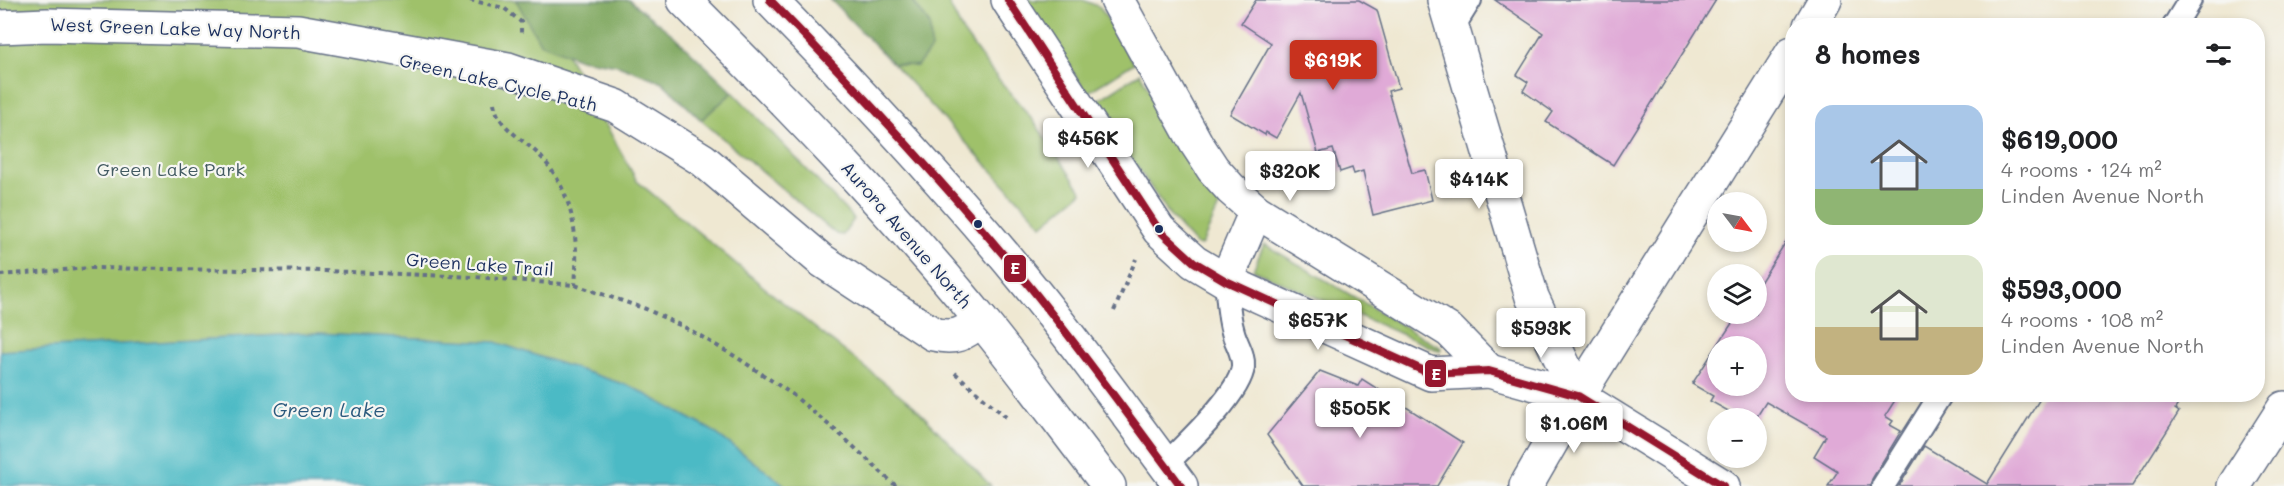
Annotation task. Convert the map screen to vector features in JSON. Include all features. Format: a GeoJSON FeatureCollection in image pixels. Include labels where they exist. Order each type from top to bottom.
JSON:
{"type":"FeatureCollection","features":[{"type":"Feature","properties":{"kind":"main road","name":"Aurora Avenue North"},"geometry":{"type":"LineString","coordinates":[[684,0],[781,96],[883,206],[981,320],[1109,486]]}},
{"type":"Feature","properties":{"kind":"main road"},"geometry":{"type":"LineString","coordinates":[[770,0],[852,83],[976,221],[1078,348],[1173,475]]}},
{"type":"Feature","properties":{"kind":"main road"},"geometry":{"type":"LineString","coordinates":[[1008,0],[1159,230],[1194,262],[1226,281],[1431,374],[1489,371],[1578,396],[1723,486]]}},
{"type":"Feature","properties":{"kind":"main road"},"geometry":{"type":"LineString","coordinates":[[1117,0],[1202,152],[1231,189],[1256,211],[1450,331],[1489,371]]}},
{"type":"Feature","properties":{"kind":"main road"},"geometry":{"type":"LineString","coordinates":[[1815,18],[1826,0]]}},
{"type":"Feature","properties":{"kind":"main road"},"geometry":{"type":"LineString","coordinates":[[1448,15],[1532,297],[1578,396]]}},
{"type":"Feature","properties":{"kind":"main road","name":"West Green Lake Way North"},"geometry":{"type":"LineString","coordinates":[[0,27],[47,25],[298,31],[508,69],[616,106],[626,112],[703,160],[821,260],[933,333],[950,338],[970,330],[981,320]]}},
{"type":"Feature","properties":{"kind":"main road"},"geometry":{"type":"LineString","coordinates":[[1526,486],[1578,396],[1785,64]]}},
{"type":"Feature","properties":{"kind":"main road"},"geometry":{"type":"LineString","coordinates":[[1226,281],[1256,211]]}},
{"type":"Feature","properties":{"kind":"main road"},"geometry":{"type":"LineString","coordinates":[[2234,486],[2284,408]]}},
{"type":"Feature","properties":{"kind":"lane"},"geometry":{"type":"LineString","coordinates":[[1448,15],[1470,0]]}},
{"type":"Feature","properties":{"kind":"lane"},"geometry":{"type":"LineString","coordinates":[[2179,18],[2190,0]]}},
{"type":"Feature","properties":{"kind":"lane"},"geometry":{"type":"LineString","coordinates":[[1173,475],[1238,380],[1243,367],[1241,350],[1233,332],[1226,281]]}},
{"type":"Feature","properties":{"kind":"lane"},"geometry":{"type":"LineString","coordinates":[[1883,486],[1936,402]]}},
{"type":"Feature","properties":{"kind":"path"},"geometry":{"type":"LineString","coordinates":[[470,0],[504,8],[521,22],[522,35]]}},
{"type":"Feature","properties":{"kind":"path"},"geometry":{"type":"LineString","coordinates":[[494,103],[496,114],[508,129],[543,159],[566,196],[572,211],[575,231],[577,257],[575,285]]}},
{"type":"Feature","properties":{"kind":"path"},"geometry":{"type":"LineString","coordinates":[[1114,311],[1140,248]]}},
{"type":"Feature","properties":{"kind":"path","name":"Green Lake Trail"},"geometry":{"type":"LineString","coordinates":[[0,275],[90,268],[325,271],[475,277],[575,285],[646,309],[690,330],[738,358],[793,395],[896,486]]}},
{"type":"Feature","properties":{"kind":"path"},"geometry":{"type":"LineString","coordinates":[[951,369],[1012,422]]}},
{"type":"Feature","properties":{"kind":"green space","name":"Green Lake Park"},"geometry":{"type":"Polygon","coordinates":[[[0,0],[537,0],[637,181],[771,293],[914,406],[991,486],[786,486],[711,430],[632,387],[495,342],[317,333],[0,351],[0,0]]]}},
{"type":"Feature","properties":{"kind":"green space"},"geometry":{"type":"Polygon","coordinates":[[[516,0],[629,0],[673,35],[733,92],[701,120],[662,82],[618,65],[580,59],[540,43],[516,0]]]}},
{"type":"Feature","properties":{"kind":"green space"},"geometry":{"type":"Polygon","coordinates":[[[831,0],[912,0],[930,25],[931,49],[917,66],[893,64],[831,0]]]}},
{"type":"Feature","properties":{"kind":"green space"},"geometry":{"type":"Polygon","coordinates":[[[912,0],[947,0],[963,32],[990,69],[1033,120],[1082,192],[1042,225],[893,64],[917,66],[930,25],[912,0]]]}},
{"type":"Feature","properties":{"kind":"green space"},"geometry":{"type":"Polygon","coordinates":[[[1024,0],[1083,0],[1100,7],[1134,63],[1087,93],[1024,0]]]}},
{"type":"Feature","properties":{"kind":"green space"},"geometry":{"type":"Polygon","coordinates":[[[1140,73],[1186,157],[1220,204],[1199,246],[1171,217],[1094,103],[1140,73]]]}},
{"type":"Feature","properties":{"kind":"green space"},"geometry":{"type":"Polygon","coordinates":[[[733,92],[854,219],[843,235],[836,234],[701,120],[733,92]]]}},
{"type":"Feature","properties":{"kind":"green space"},"geometry":{"type":"Polygon","coordinates":[[[1264,244],[1441,348],[1440,351],[1253,270],[1264,244]]]}},
{"type":"Feature","properties":{"kind":"water","name":"Green Lake"},"geometry":{"type":"Polygon","coordinates":[[[317,333],[495,342],[632,387],[711,430],[786,486],[0,486],[0,351],[317,333]]]}},
{"type":"Feature","properties":{"kind":"building"},"geometry":{"type":"Polygon","coordinates":[[[1256,0],[1359,0],[1377,10],[1399,88],[1388,91],[1412,173],[1425,170],[1432,200],[1373,215],[1363,171],[1354,174],[1352,168],[1340,172],[1333,149],[1318,153],[1301,93],[1276,138],[1266,132],[1265,135],[1230,114],[1271,43],[1241,23],[1256,0]]]}},
{"type":"Feature","properties":{"kind":"building"},"geometry":{"type":"Polygon","coordinates":[[[1495,0],[1716,0],[1613,165],[1546,122],[1553,112],[1523,91],[1528,82],[1517,75],[1543,33],[1495,0]]]}},
{"type":"Feature","properties":{"kind":"building"},"geometry":{"type":"Polygon","coordinates":[[[1785,243],[1785,402],[1894,402],[1885,416],[1893,421],[1890,425],[1901,431],[1870,486],[1828,486],[1838,471],[1814,456],[1826,436],[1766,402],[1762,408],[1723,408],[1710,401],[1713,396],[1767,396],[1767,336],[1724,336],[1731,324],[1767,324],[1767,272],[1785,243]]]}},
{"type":"Feature","properties":{"kind":"building"},"geometry":{"type":"Polygon","coordinates":[[[1707,361],[1707,393],[1692,384],[1707,361]]]}},
{"type":"Feature","properties":{"kind":"building"},"geometry":{"type":"Polygon","coordinates":[[[1320,371],[1358,386],[1362,379],[1463,443],[1437,486],[1303,486],[1267,435],[1320,371]]]}},
{"type":"Feature","properties":{"kind":"building"},"geometry":{"type":"Polygon","coordinates":[[[2038,402],[2180,402],[2175,409],[2179,412],[2132,486],[1899,486],[1924,446],[1987,484],[2038,402]]]}},
{"type":"Feature","properties":{"kind":"transit line","name":"E"},"geometry":{"type":"LineString","coordinates":[[770,0],[902,138],[996,246],[1067,333],[1181,486]]}},
{"type":"Feature","properties":{"kind":"transit line","name":"E"},"geometry":{"type":"LineString","coordinates":[[1008,0],[1159,230],[1194,262],[1226,281],[1431,374],[1489,371],[1578,396],[1723,486]]}}]}
